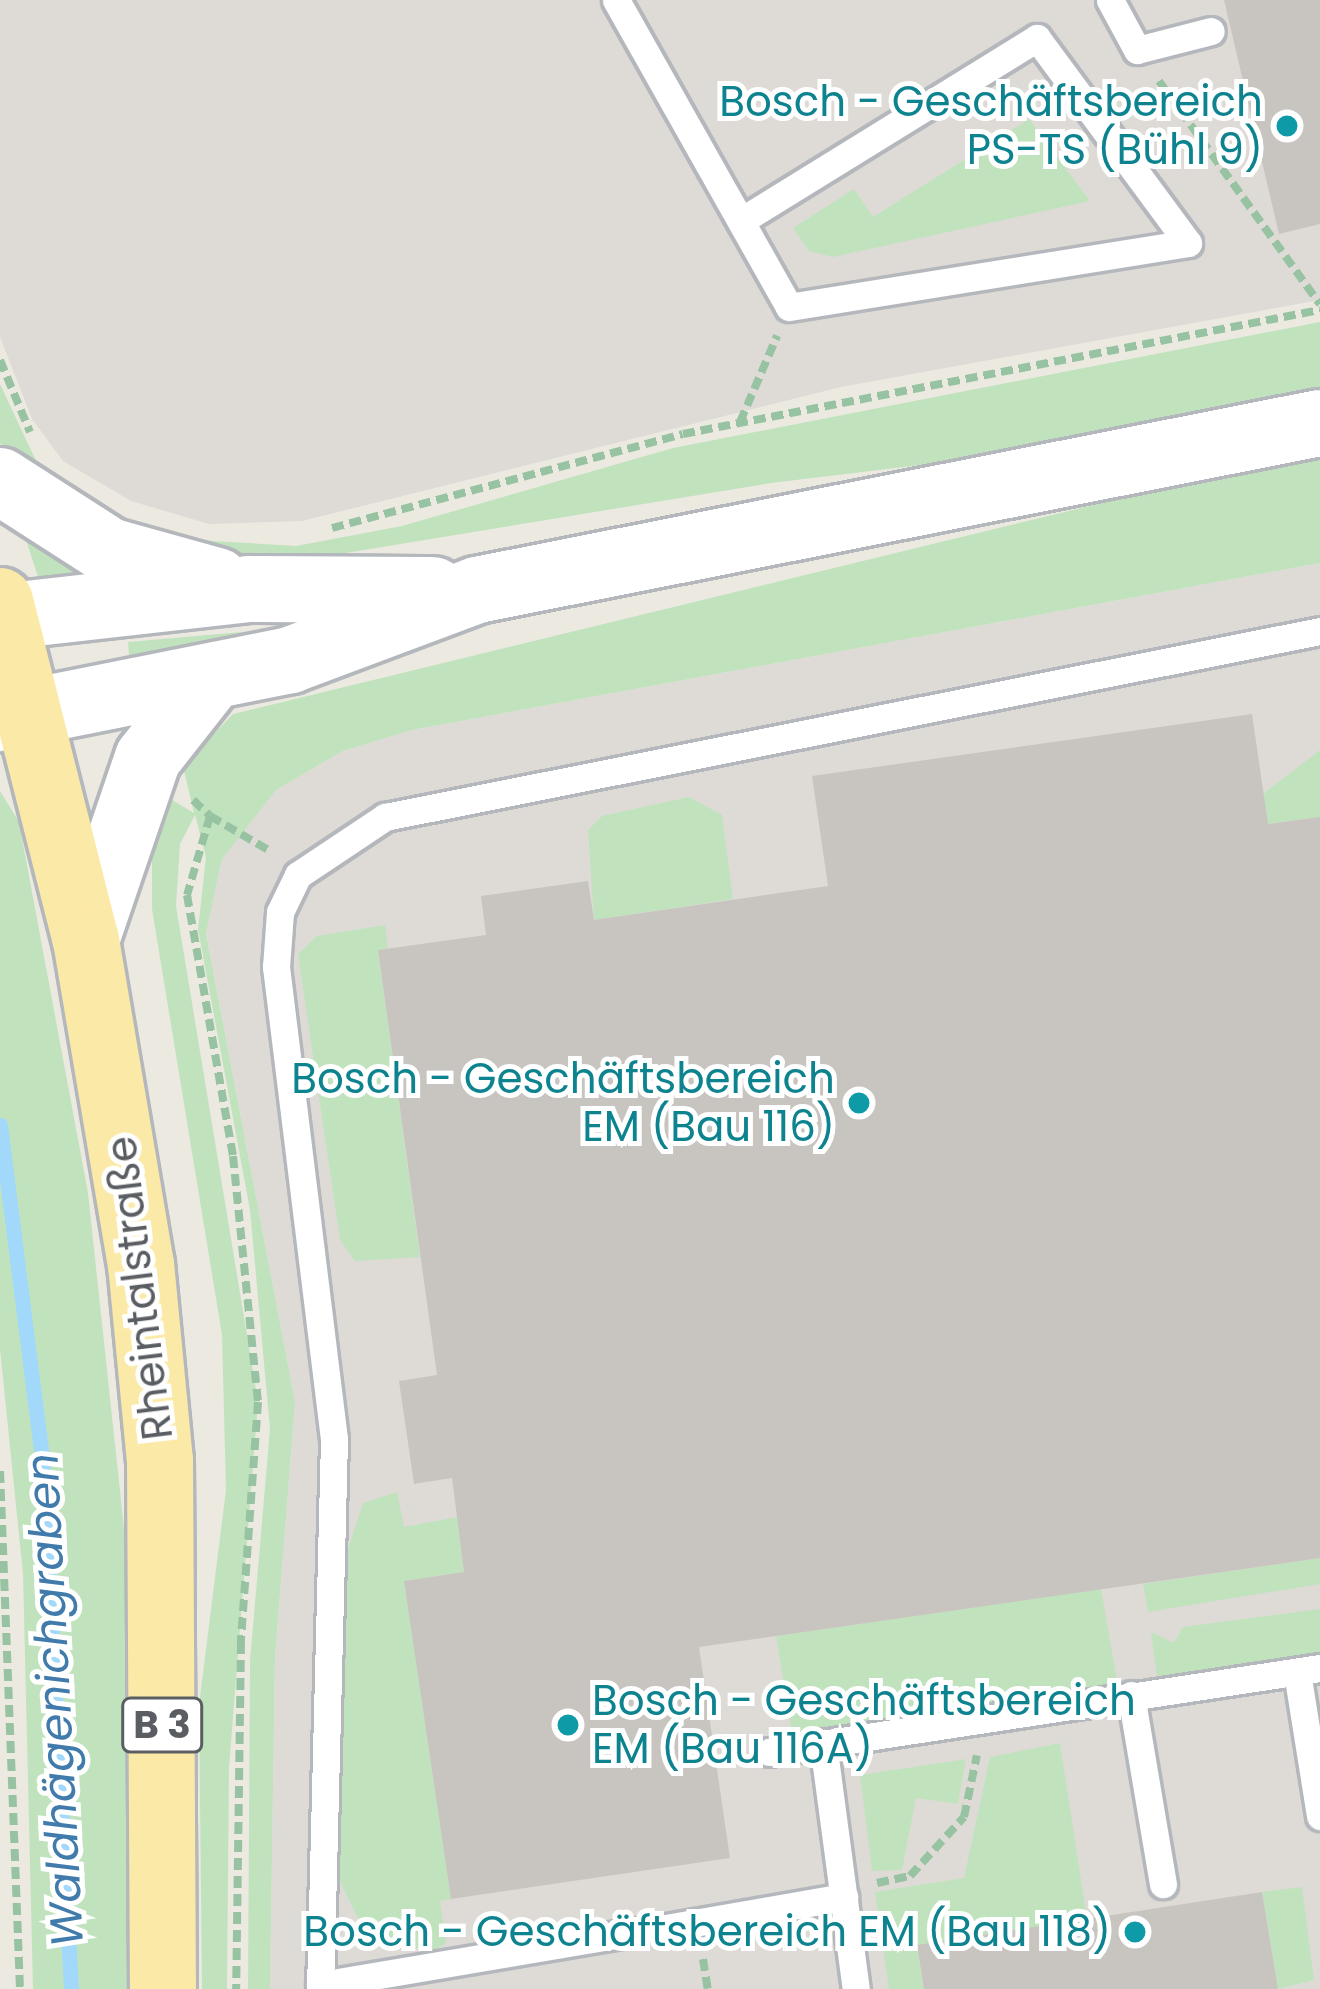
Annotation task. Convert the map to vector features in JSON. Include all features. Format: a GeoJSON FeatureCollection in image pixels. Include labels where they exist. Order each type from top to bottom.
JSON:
{"type":"FeatureCollection","features":[{"type":"Feature","properties":{"kind":"main road","name":"Rheintalstraße"},"geometry":{"type":"LineString","coordinates":[[2,612],[16,717],[86,940],[131,1196],[160,1460],[163,1989]]}},
{"type":"Feature","properties":{"kind":"street"},"geometry":{"type":"LineString","coordinates":[[16,717],[210,679],[477,590],[1320,423]]}},
{"type":"Feature","properties":{"kind":"street"},"geometry":{"type":"LineString","coordinates":[[0,481],[109,551],[249,589]]}},
{"type":"Feature","properties":{"kind":"street"},"geometry":{"type":"LineString","coordinates":[[2,612],[249,589],[477,590]]}},
{"type":"Feature","properties":{"kind":"street"},"geometry":{"type":"LineString","coordinates":[[86,940],[148,758],[210,679]]}},
{"type":"Feature","properties":{"kind":"lane"},"geometry":{"type":"LineString","coordinates":[[616,0],[789,307],[1188,243],[1037,38],[741,221]]}},
{"type":"Feature","properties":{"kind":"lane"},"geometry":{"type":"LineString","coordinates":[[1110,0],[1136,50],[1211,32]]}},
{"type":"Feature","properties":{"kind":"lane"},"geometry":{"type":"LineString","coordinates":[[634,1932],[320,1987],[334,1439],[276,968],[280,912],[298,875],[385,817],[1320,631]]}},
{"type":"Feature","properties":{"kind":"lane"},"geometry":{"type":"LineString","coordinates":[[769,1752],[1308,1670],[1320,1817]]}},
{"type":"Feature","properties":{"kind":"lane"},"geometry":{"type":"LineString","coordinates":[[1131,1695],[1162,1884]]}},
{"type":"Feature","properties":{"kind":"lane"},"geometry":{"type":"LineString","coordinates":[[823,1743],[856,1989]]}},
{"type":"Feature","properties":{"kind":"lane"},"geometry":{"type":"LineString","coordinates":[[666,1928],[843,1893]]}},
{"type":"Feature","properties":{"kind":"path"},"geometry":{"type":"LineString","coordinates":[[323,531],[740,423],[1320,307],[1136,50]]}},
{"type":"Feature","properties":{"kind":"path"},"geometry":{"type":"LineString","coordinates":[[740,423],[789,307]]}},
{"type":"Feature","properties":{"kind":"path"},"geometry":{"type":"LineString","coordinates":[[148,758],[210,816],[298,875]]}},
{"type":"Feature","properties":{"kind":"path"},"geometry":{"type":"LineString","coordinates":[[210,816],[187,895],[236,1177],[258,1402],[241,1642],[236,1989]]}},
{"type":"Feature","properties":{"kind":"path"},"geometry":{"type":"LineString","coordinates":[[0,1471],[20,1989]]}},
{"type":"Feature","properties":{"kind":"path"},"geometry":{"type":"LineString","coordinates":[[843,1893],[910,1876],[964,1817],[984,1718]]}},
{"type":"Feature","properties":{"kind":"shaded area"},"geometry":{"type":"Polygon","coordinates":[[[0,0],[1320,0],[1320,300],[841,387],[302,521],[209,524],[131,501],[63,461],[32,419],[0,337],[0,0]]]}},
{"type":"Feature","properties":{"kind":"shaded area"},"geometry":{"type":"Polygon","coordinates":[[[1320,563],[1320,1989],[270,1989],[275,1658],[295,1402],[206,932],[222,859],[243,829],[276,790],[343,751],[412,730],[1320,563]]]}},
{"type":"Feature","properties":{"kind":"green space"},"geometry":{"type":"Polygon","coordinates":[[[1029,119],[1090,201],[833,257],[809,251],[793,228],[854,189],[873,217],[1029,119]]]}},
{"type":"Feature","properties":{"kind":"green space"},"geometry":{"type":"Polygon","coordinates":[[[1320,322],[1320,399],[1129,440],[771,483],[285,563],[216,563],[163,538],[296,546],[402,526],[673,448],[1320,322]]]}},
{"type":"Feature","properties":{"kind":"green space"},"geometry":{"type":"Polygon","coordinates":[[[0,384],[37,463],[54,483],[38,490],[0,443],[0,384]]]}},
{"type":"Feature","properties":{"kind":"green space"},"geometry":{"type":"Polygon","coordinates":[[[1320,450],[1320,563],[412,730],[343,751],[276,790],[222,859],[206,933],[295,1402],[275,1658],[270,1989],[248,1989],[250,1661],[270,1429],[250,1210],[198,929],[206,857],[195,815],[180,844],[176,906],[258,1402],[229,1768],[227,1989],[202,1989],[199,1705],[226,1490],[222,1335],[152,909],[152,827],[167,797],[194,813],[183,766],[233,714],[1320,450]]]}},
{"type":"Feature","properties":{"kind":"green space"},"geometry":{"type":"Polygon","coordinates":[[[20,521],[85,561],[83,585],[41,586],[20,521]]]}},
{"type":"Feature","properties":{"kind":"green space"},"geometry":{"type":"Polygon","coordinates":[[[276,629],[279,637],[130,668],[128,642],[276,629]]]}},
{"type":"Feature","properties":{"kind":"green space"},"geometry":{"type":"Polygon","coordinates":[[[1320,750],[1320,817],[1267,824],[1263,794],[1320,750]]]}},
{"type":"Feature","properties":{"kind":"green space"},"geometry":{"type":"Polygon","coordinates":[[[0,791],[19,822],[88,1193],[129,1575],[135,1989],[33,1989],[23,1574],[0,1349],[0,791]]]}},
{"type":"Feature","properties":{"kind":"green space"},"geometry":{"type":"Polygon","coordinates":[[[689,797],[722,815],[733,899],[594,920],[588,830],[602,816],[689,797]]]}},
{"type":"Feature","properties":{"kind":"green space"},"geometry":{"type":"Polygon","coordinates":[[[385,925],[388,948],[378,951],[420,1257],[355,1261],[340,1240],[298,954],[317,936],[385,925]]]}},
{"type":"Feature","properties":{"kind":"green space"},"geometry":{"type":"Polygon","coordinates":[[[397,1492],[404,1527],[457,1517],[464,1572],[404,1581],[451,1899],[440,1901],[446,1943],[432,1952],[365,1933],[337,1875],[347,1552],[363,1503],[397,1492]]]}},
{"type":"Feature","properties":{"kind":"green space"},"geometry":{"type":"Polygon","coordinates":[[[1320,1558],[1320,1584],[1148,1612],[1143,1584],[1320,1558]]]}},
{"type":"Feature","properties":{"kind":"green space"},"geometry":{"type":"Polygon","coordinates":[[[1101,1589],[1118,1687],[793,1739],[776,1636],[1101,1589]]]}},
{"type":"Feature","properties":{"kind":"green space"},"geometry":{"type":"Polygon","coordinates":[[[1320,1609],[1320,1662],[1158,1685],[1151,1632],[1174,1643],[1183,1627],[1320,1609]]]}},
{"type":"Feature","properties":{"kind":"green space"},"geometry":{"type":"Polygon","coordinates":[[[1060,1743],[1087,1919],[917,1946],[924,1989],[889,1989],[875,1892],[964,1878],[990,1757],[1060,1743]]]}},
{"type":"Feature","properties":{"kind":"green space"},"geometry":{"type":"Polygon","coordinates":[[[966,1759],[958,1804],[916,1798],[902,1870],[872,1871],[860,1775],[966,1759]]]}},
{"type":"Feature","properties":{"kind":"green space"},"geometry":{"type":"Polygon","coordinates":[[[1302,1887],[1314,1980],[1278,1989],[1262,1892],[1302,1887]]]}},
{"type":"Feature","properties":{"kind":"building","name":"Bosch - Geschäftsbereich PS-TS (Bühl 9)"},"geometry":{"type":"Polygon","coordinates":[[[1224,0],[1320,0],[1320,224],[1279,234],[1224,0]]]}},
{"type":"Feature","properties":{"kind":"building","name":"Bosch - Geschäftsbereich EM (Bau 116)"},"geometry":{"type":"Polygon","coordinates":[[[1252,714],[1268,824],[1320,817],[1320,1558],[699,1647],[730,1858],[451,1899],[404,1581],[464,1572],[452,1478],[414,1484],[399,1381],[437,1375],[378,950],[486,935],[481,896],[588,881],[594,920],[828,886],[812,776],[1252,714]]]}},
{"type":"Feature","properties":{"kind":"building","name":"Bosch - Geschäftsbereich EM (Bau 118)"},"geometry":{"type":"Polygon","coordinates":[[[1262,1892],[1278,1989],[924,1989],[917,1945],[1262,1892]]]}},
{"type":"Feature","properties":{"kind":"waterway","name":"Waldhägenichgraben"},"geometry":{"type":"LineString","coordinates":[[0,1125],[42,1457],[71,1989]]}},
{"type":"Feature","properties":{"kind":"place","name":"Bosch - Geschäftsbereich PS-TS (Bühl 9)"},"geometry":{"type":"Point","coordinates":[1287,126]}},
{"type":"Feature","properties":{"kind":"place","name":"Bosch - Geschäftsbereich EM (Bau 116)"},"geometry":{"type":"Point","coordinates":[859,1103]}},
{"type":"Feature","properties":{"kind":"place","name":"Bosch - Geschäftsbereich EM (Bau 116A)"},"geometry":{"type":"Point","coordinates":[568,1725]}},
{"type":"Feature","properties":{"kind":"place","name":"Bosch - Geschäftsbereich EM (Bau 118)"},"geometry":{"type":"Point","coordinates":[1135,1932]}}]}
